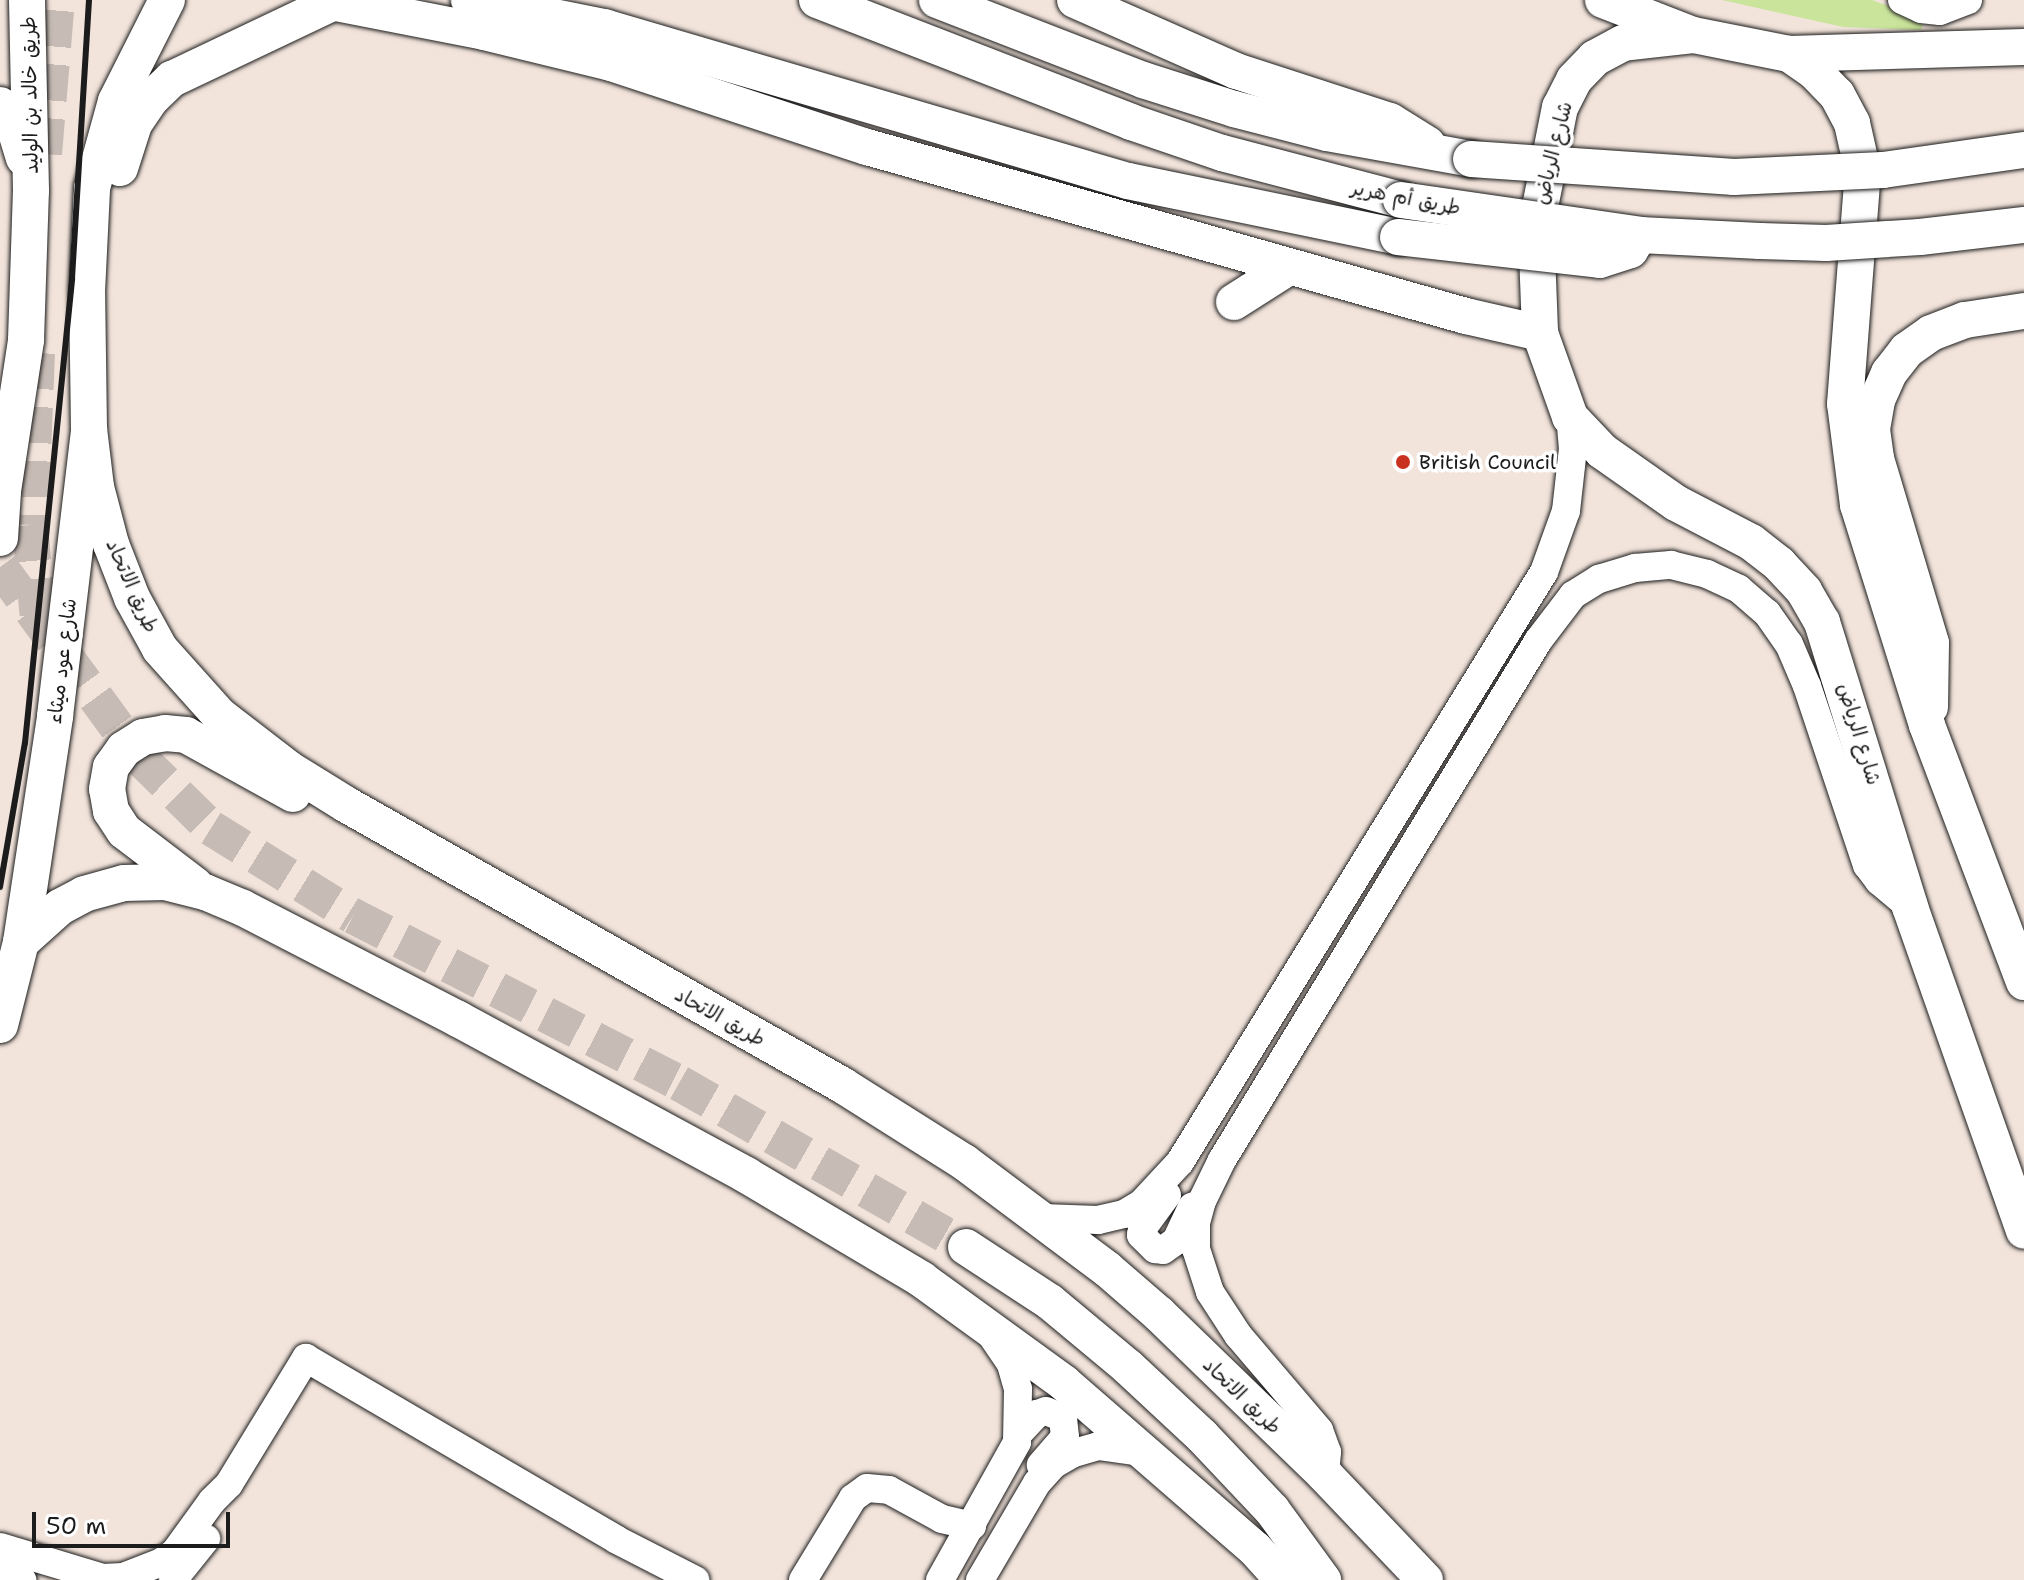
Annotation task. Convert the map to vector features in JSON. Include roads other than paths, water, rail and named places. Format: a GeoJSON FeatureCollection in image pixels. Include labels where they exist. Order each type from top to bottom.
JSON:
{"type":"FeatureCollection","features":[{"type":"Feature","properties":{"kind":"main road","name":"طريق خالد بن الوليد"},"geometry":{"type":"LineString","coordinates":[[27,0],[31,191]]}},
{"type":"Feature","properties":{"kind":"main road"},"geometry":{"type":"LineString","coordinates":[[87,292],[92,188],[104,136],[131,66],[167,0]]}},
{"type":"Feature","properties":{"kind":"main road"},"geometry":{"type":"LineString","coordinates":[[469,0],[604,27],[1128,181],[1398,237],[1600,260],[1630,250],[1640,235]]}},
{"type":"Feature","properties":{"kind":"main road","name":"طريق أم هرير"},"geometry":{"type":"LineString","coordinates":[[817,0],[1222,153],[1401,200],[1640,235],[1826,243],[1920,237],[2024,225]]}},
{"type":"Feature","properties":{"kind":"main road"},"geometry":{"type":"LineString","coordinates":[[937,0],[1143,80],[1234,109],[1456,158],[1734,177],[1883,170],[2024,150]]}},
{"type":"Feature","properties":{"kind":"main road"},"geometry":{"type":"LineString","coordinates":[[1075,0],[1236,71],[1390,121],[1456,158]]}},
{"type":"Feature","properties":{"kind":"main road"},"geometry":{"type":"LineString","coordinates":[[1603,0],[1693,35]]}},
{"type":"Feature","properties":{"kind":"main road"},"geometry":{"type":"LineString","coordinates":[[87,292],[106,246],[124,151],[134,124],[151,99],[172,79],[198,64],[325,2],[484,32],[611,63],[867,147],[1508,328],[1540,333]]}},
{"type":"Feature","properties":{"kind":"main road","name":"شارع الرياض"},"geometry":{"type":"LineString","coordinates":[[2024,982],[1927,725],[1869,549],[1849,455],[1845,404],[1847,351],[1863,172],[1852,123],[1837,95],[1815,72],[1789,54],[1693,35],[1623,43],[1595,58],[1574,80],[1560,107],[1536,227],[1540,333],[1570,417],[1602,451],[1637,479],[1751,542],[1779,564],[1804,591],[1822,622],[1851,704],[1910,907],[2024,1231]]}},
{"type":"Feature","properties":{"kind":"main road"},"geometry":{"type":"LineString","coordinates":[[1789,54],[2024,47]]}},
{"type":"Feature","properties":{"kind":"main road"},"geometry":{"type":"LineString","coordinates":[[0,105],[15,129],[31,191],[26,340],[3,491],[0,538]]}},
{"type":"Feature","properties":{"kind":"main road"},"geometry":{"type":"LineString","coordinates":[[1234,302],[1289,267]]}},
{"type":"Feature","properties":{"kind":"main road","name":"شارع عود ميثاء"},"geometry":{"type":"LineString","coordinates":[[0,1025],[21,942],[55,716],[89,429],[87,292]]}},
{"type":"Feature","properties":{"kind":"main road"},"geometry":{"type":"LineString","coordinates":[[1927,725],[1932,697],[1931,643],[1876,458],[1872,429],[1877,400],[1889,373],[1907,350],[1931,333],[1965,320],[2024,311]]}},
{"type":"Feature","properties":{"kind":"main road","name":"طريق الاتحاد"},"geometry":{"type":"LineString","coordinates":[[89,429],[96,487],[111,544],[132,598],[160,649],[199,694],[253,743],[413,844],[877,1105],[1042,1218],[1159,1314],[1325,1475],[1425,1580]]}},
{"type":"Feature","properties":{"kind":"main road"},"geometry":{"type":"LineString","coordinates":[[413,844],[343,819],[186,735],[165,733],[143,737],[124,749],[111,767],[107,789],[111,811],[124,831],[205,892],[458,1019],[746,1175],[921,1279],[1064,1383],[1255,1549],[1283,1580]]}},
{"type":"Feature","properties":{"kind":"main road"},"geometry":{"type":"LineString","coordinates":[[21,942],[60,907],[84,894],[124,883],[165,882],[205,892]]}},
{"type":"Feature","properties":{"kind":"main road"},"geometry":{"type":"LineString","coordinates":[[966,1247],[1050,1302],[1139,1377],[1202,1436],[1272,1510],[1323,1580]]}},
{"type":"Feature","properties":{"kind":"street"},"geometry":{"type":"LineString","coordinates":[[1902,0],[1921,9],[1940,11],[1968,0]]}},
{"type":"Feature","properties":{"kind":"street"},"geometry":{"type":"LineString","coordinates":[[1042,1218],[1098,1220],[1124,1214],[1142,1203],[1180,1162],[1544,572],[1566,511],[1573,449],[1570,417]]}},
{"type":"Feature","properties":{"kind":"street"},"geometry":{"type":"LineString","coordinates":[[1180,1162],[1175,1183],[1142,1229],[1141,1235],[1149,1245],[1163,1250],[1171,1247],[1192,1206],[1208,1186],[1553,616],[1573,595],[1599,579],[1635,568],[1671,565],[1707,574],[1739,589],[1767,613],[1789,644],[1807,686],[1867,865],[1893,896],[1910,907]]}},
{"type":"Feature","properties":{"kind":"street"},"geometry":{"type":"LineString","coordinates":[[1208,1186],[1196,1223],[1201,1271],[1238,1335],[1319,1430],[1327,1452],[1325,1475]]}},
{"type":"Feature","properties":{"kind":"street"},"geometry":{"type":"LineString","coordinates":[[940,1580],[1014,1452],[1019,1433],[1015,1376],[980,1320]]}},
{"type":"Feature","properties":{"kind":"street"},"geometry":{"type":"LineString","coordinates":[[0,1547],[82,1574],[123,1577],[160,1563],[175,1552],[212,1501],[229,1484],[306,1358],[617,1540],[695,1580]]}},
{"type":"Feature","properties":{"kind":"street"},"geometry":{"type":"LineString","coordinates":[[1019,1433],[1037,1414],[1046,1411],[1055,1412],[1067,1427],[1065,1437],[1033,1475],[1033,1491]]}},
{"type":"Feature","properties":{"kind":"street"},"geometry":{"type":"LineString","coordinates":[[980,1580],[1033,1491],[1053,1465],[1074,1453],[1098,1446],[1141,1452]]}},
{"type":"Feature","properties":{"kind":"street"},"geometry":{"type":"LineString","coordinates":[[173,1580],[187,1567],[220,1516],[229,1484]]}},
{"type":"Feature","properties":{"kind":"street"},"geometry":{"type":"LineString","coordinates":[[803,1580],[853,1498],[867,1488],[889,1490],[942,1519],[972,1526]]}},
{"type":"Feature","properties":{"kind":"street"},"geometry":{"type":"LineString","coordinates":[[0,1575],[22,1580]]}},
{"type":"Feature","properties":{"kind":"tunnel"},"geometry":{"type":"LineString","coordinates":[[44,154],[57,0]]}},
{"type":"Feature","properties":{"kind":"tunnel"},"geometry":{"type":"LineString","coordinates":[[37,353],[30,525],[38,621]]}},
{"type":"Feature","properties":{"kind":"tunnel"},"geometry":{"type":"LineString","coordinates":[[0,567],[139,757],[211,828],[353,916],[679,1083],[966,1247]]}},
{"type":"Feature","properties":{"kind":"railway"},"geometry":{"type":"LineString","coordinates":[[0,887],[25,743],[72,278],[89,0]]}},
{"type":"Feature","properties":{"kind":"place","name":"British Council"},"geometry":{"type":"Point","coordinates":[1403,462]}}]}
